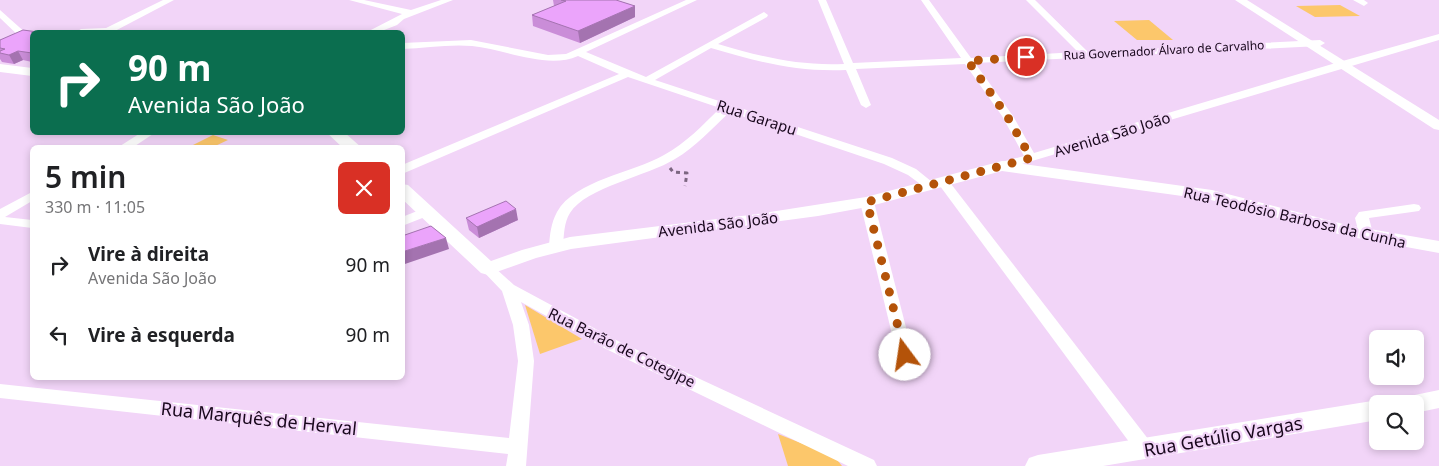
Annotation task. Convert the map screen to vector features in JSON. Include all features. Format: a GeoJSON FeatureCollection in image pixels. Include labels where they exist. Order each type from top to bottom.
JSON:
{"type":"FeatureCollection","features":[{"type":"Feature","properties":{"kind":"main road"},"geometry":{"type":"LineString","coordinates":[[0,68],[30,72]]}},
{"type":"Feature","properties":{"kind":"main road"},"geometry":{"type":"LineString","coordinates":[[337,135],[350,145]]}},
{"type":"Feature","properties":{"kind":"main road","name":"Avenida São João"},"geometry":{"type":"LineString","coordinates":[[488,270],[556,246],[586,240],[758,220],[867,202],[938,185],[1002,166]]}},
{"type":"Feature","properties":{"kind":"main road","name":"Rua Teodósio Barbosa da Cunha"},"geometry":{"type":"LineString","coordinates":[[1002,166],[1212,196],[1366,234],[1439,247]]}},
{"type":"Feature","properties":{"kind":"main road","name":"Rua Barão de Cotegipe"},"geometry":{"type":"LineString","coordinates":[[405,192],[488,270]]}},
{"type":"Feature","properties":{"kind":"main road"},"geometry":{"type":"LineString","coordinates":[[1424,402],[1439,400]]}},
{"type":"Feature","properties":{"kind":"main road","name":"Rua Getúlio Vargas"},"geometry":{"type":"LineString","coordinates":[[1038,466],[1369,412]]}},
{"type":"Feature","properties":{"kind":"street"},"geometry":{"type":"LineString","coordinates":[[109,30],[170,0]]}},
{"type":"Feature","properties":{"kind":"street"},"geometry":{"type":"LineString","coordinates":[[353,0],[411,13]]}},
{"type":"Feature","properties":{"kind":"street"},"geometry":{"type":"LineString","coordinates":[[376,30],[411,13],[450,0]]}},
{"type":"Feature","properties":{"kind":"street"},"geometry":{"type":"LineString","coordinates":[[405,46],[471,44],[556,58],[579,53],[650,18],[693,0]]}},
{"type":"Feature","properties":{"kind":"street"},"geometry":{"type":"LineString","coordinates":[[822,0],[866,105]]}},
{"type":"Feature","properties":{"kind":"street"},"geometry":{"type":"LineString","coordinates":[[925,0],[1007,116],[1031,158]]}},
{"type":"Feature","properties":{"kind":"street"},"geometry":{"type":"LineString","coordinates":[[1030,0],[1085,54]]}},
{"type":"Feature","properties":{"kind":"street"},"geometry":{"type":"LineString","coordinates":[[1248,2],[1346,63],[1439,126]]}},
{"type":"Feature","properties":{"kind":"street"},"geometry":{"type":"LineString","coordinates":[[0,13],[25,39]]}},
{"type":"Feature","properties":{"kind":"street"},"geometry":{"type":"LineString","coordinates":[[634,13],[650,18]]}},
{"type":"Feature","properties":{"kind":"street"},"geometry":{"type":"LineString","coordinates":[[647,80],[764,15]]}},
{"type":"Feature","properties":{"kind":"street","name":"Avenida São João"},"geometry":{"type":"LineString","coordinates":[[1002,166],[1439,37]]}},
{"type":"Feature","properties":{"kind":"street","name":"Rua Governador Álvaro de Carvalho"},"geometry":{"type":"LineString","coordinates":[[710,45],[790,66],[821,68],[1315,43]]}},
{"type":"Feature","properties":{"kind":"street","name":"Rua Garapu"},"geometry":{"type":"LineString","coordinates":[[579,53],[628,74],[888,160],[938,185],[1145,449]]}},
{"type":"Feature","properties":{"kind":"street"},"geometry":{"type":"LineString","coordinates":[[1346,63],[1439,116]]}},
{"type":"Feature","properties":{"kind":"street"},"geometry":{"type":"LineString","coordinates":[[405,169],[628,74]]}},
{"type":"Feature","properties":{"kind":"street"},"geometry":{"type":"LineString","coordinates":[[556,246],[561,219],[565,210],[578,197],[663,161],[691,142],[728,107]]}},
{"type":"Feature","properties":{"kind":"street"},"geometry":{"type":"LineString","coordinates":[[128,145],[146,135]]}},
{"type":"Feature","properties":{"kind":"street"},"geometry":{"type":"LineString","coordinates":[[0,214],[30,197]]}},
{"type":"Feature","properties":{"kind":"street"},"geometry":{"type":"LineString","coordinates":[[867,202],[905,355]]}},
{"type":"Feature","properties":{"kind":"street"},"geometry":{"type":"LineString","coordinates":[[1366,234],[1362,222],[1364,215],[1414,208]]}},
{"type":"Feature","properties":{"kind":"street"},"geometry":{"type":"LineString","coordinates":[[405,221],[426,212]]}},
{"type":"Feature","properties":{"kind":"street"},"geometry":{"type":"LineString","coordinates":[[0,220],[30,224]]}},
{"type":"Feature","properties":{"kind":"street","name":"Rua Barão de Cotegipe"},"geometry":{"type":"LineString","coordinates":[[488,270],[509,289],[612,345],[867,466]]}},
{"type":"Feature","properties":{"kind":"street"},"geometry":{"type":"LineString","coordinates":[[509,289],[521,325],[526,361],[516,466]]}},
{"type":"Feature","properties":{"kind":"street","name":"Rua Marquês de Herval"},"geometry":{"type":"LineString","coordinates":[[0,391],[518,447]]}},
{"type":"Feature","properties":{"kind":"path"},"geometry":{"type":"LineString","coordinates":[[663,161],[673,172],[687,173],[685,186]]}},
{"type":"Feature","properties":{"kind":"shaded area"},"geometry":{"type":"Polygon","coordinates":[[[1340,5],[1360,16],[1315,17],[1296,6],[1340,5]]]}},
{"type":"Feature","properties":{"kind":"shaded area"},"geometry":{"type":"Polygon","coordinates":[[[1149,20],[1173,40],[1137,40],[1114,21],[1149,20]]]}},
{"type":"Feature","properties":{"kind":"shaded area"},"geometry":{"type":"Polygon","coordinates":[[[213,135],[228,140],[217,145],[193,145],[213,135]]]}},
{"type":"Feature","properties":{"kind":"shaded area"},"geometry":{"type":"Polygon","coordinates":[[[525,305],[582,339],[540,354],[525,305]]]}},
{"type":"Feature","properties":{"kind":"shaded area"},"geometry":{"type":"Polygon","coordinates":[[[778,434],[834,456],[842,466],[788,466],[778,434]]]}},
{"type":"Feature","properties":{"kind":"building"},"geometry":{"type":"Polygon","coordinates":[[[561,0],[616,0],[635,6],[578,31],[532,15],[566,1],[561,0]]]}},
{"type":"Feature","properties":{"kind":"building"},"geometry":{"type":"Polygon","coordinates":[[[23,30],[30,31],[30,53],[18,51],[9,55],[0,53],[0,51],[5,49],[0,48],[0,40],[23,30]]]}},
{"type":"Feature","properties":{"kind":"building"},"geometry":{"type":"Polygon","coordinates":[[[506,201],[516,209],[477,227],[466,218],[506,201]]]}},
{"type":"Feature","properties":{"kind":"building"},"geometry":{"type":"Polygon","coordinates":[[[431,226],[446,238],[405,251],[405,235],[431,226]]]}},
{"type":"Feature","properties":{"kind":"route"},"geometry":{"type":"LineString","coordinates":[[905,355],[867,202],[944,183],[1031,158],[1007,116],[968,61],[1026,57]]}}]}
